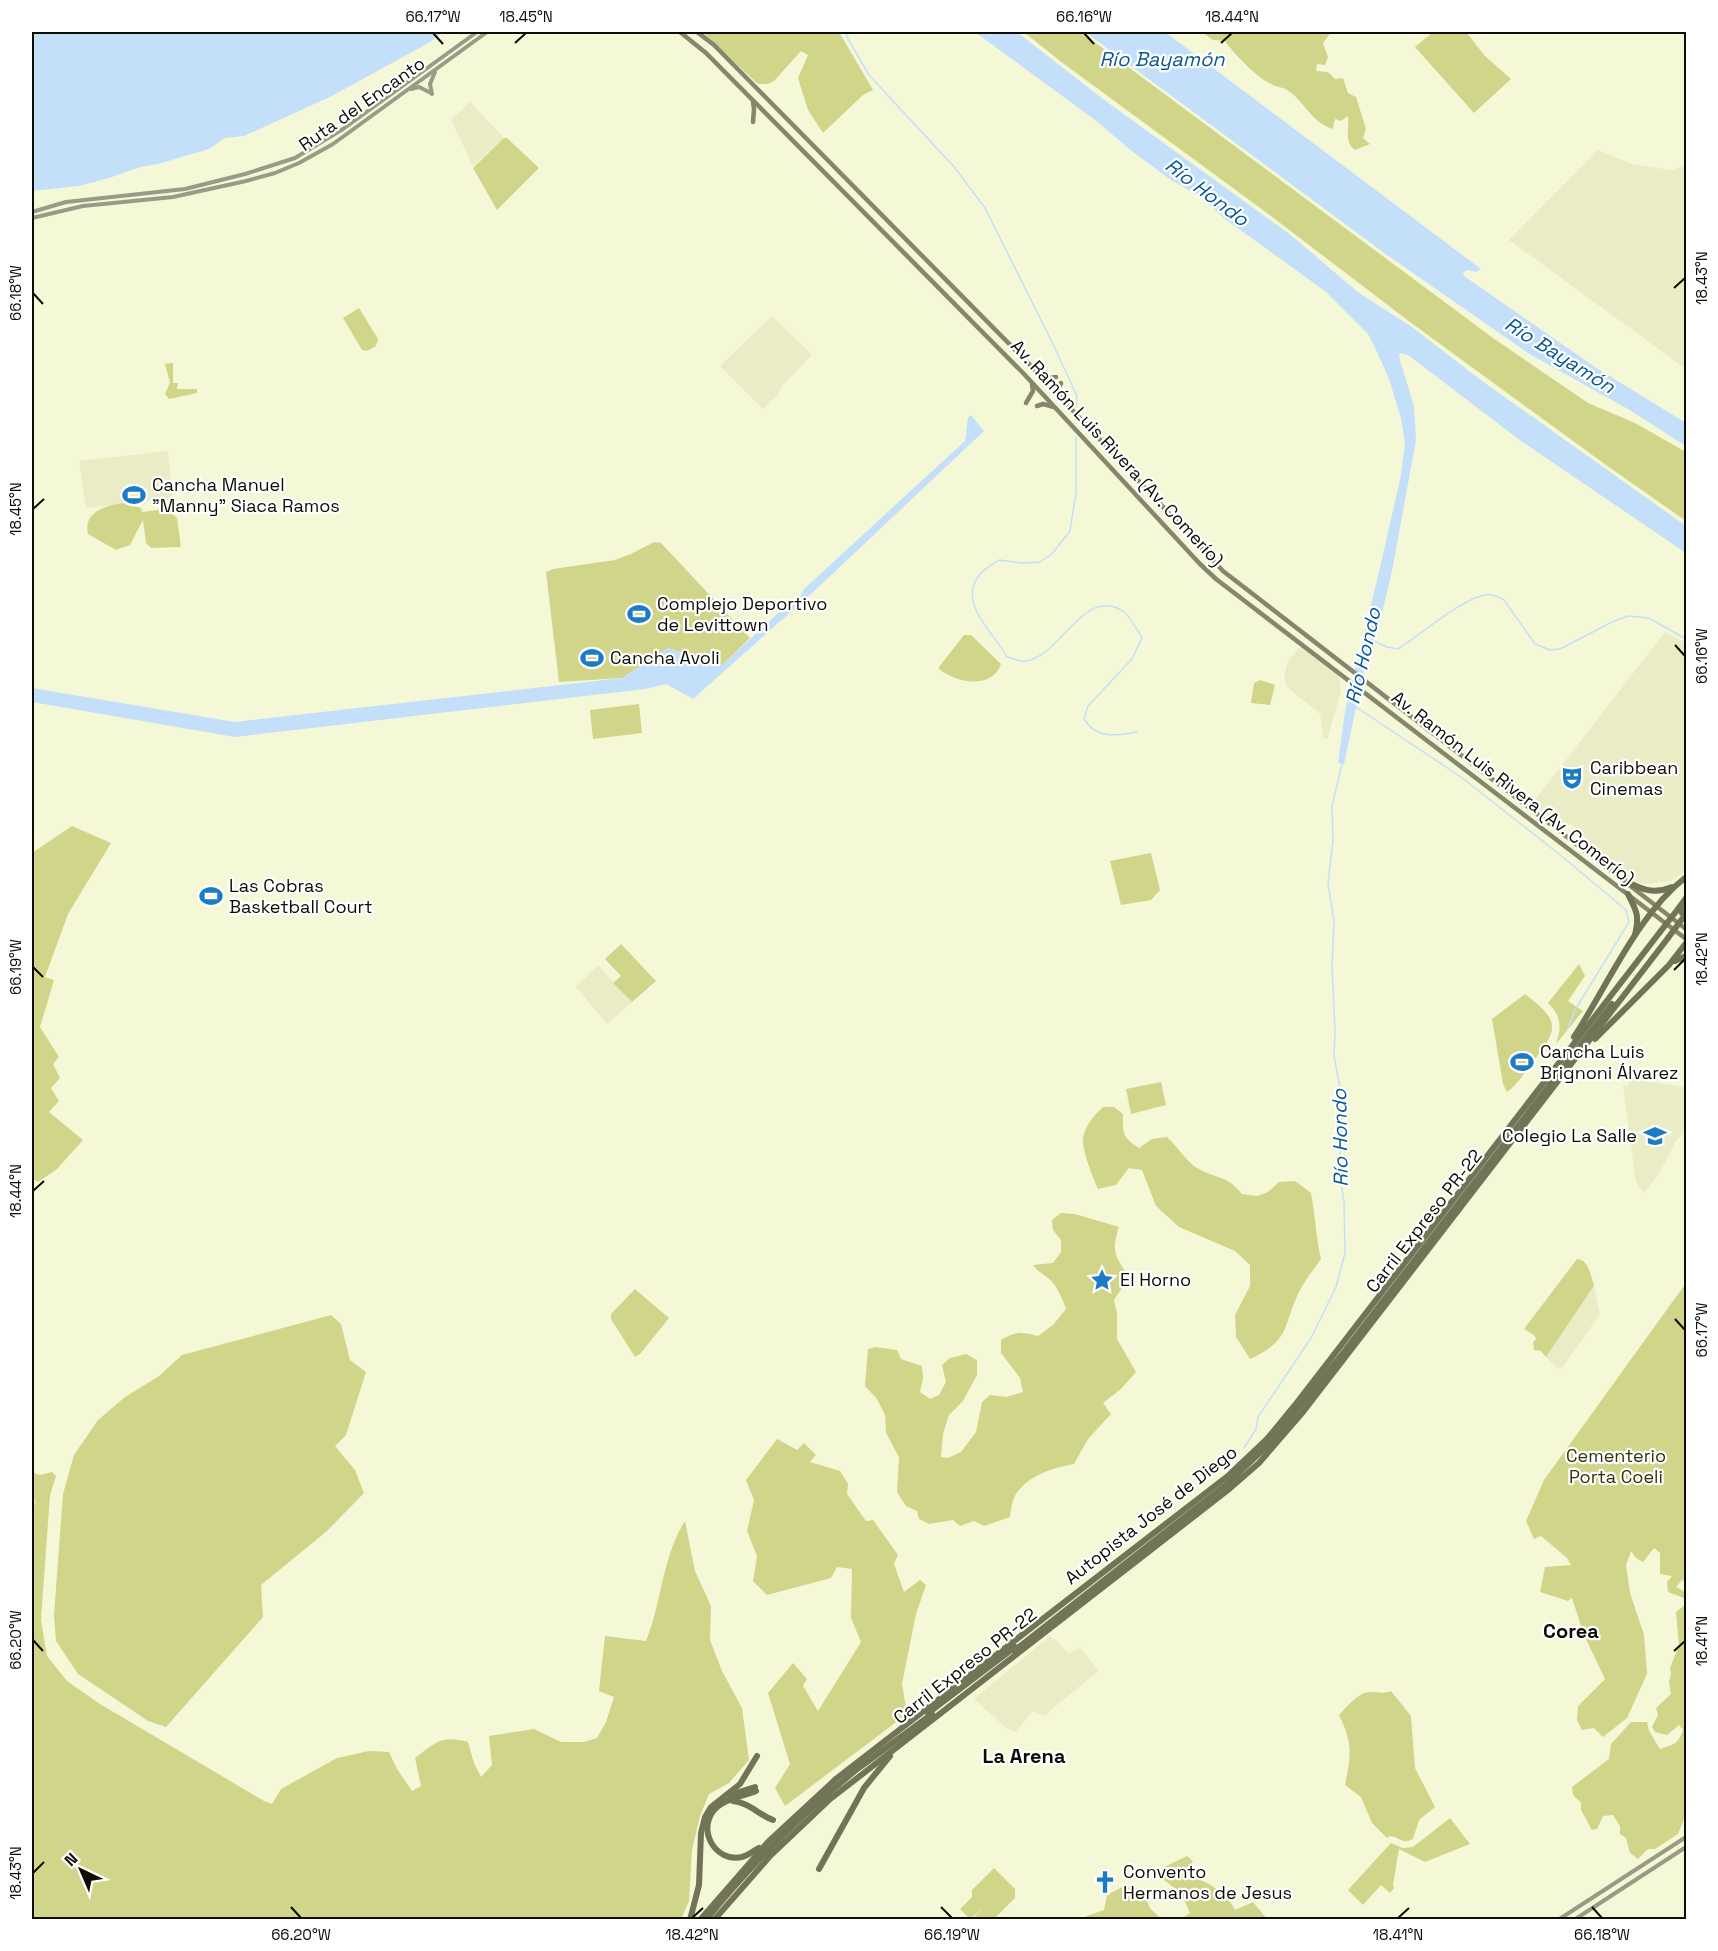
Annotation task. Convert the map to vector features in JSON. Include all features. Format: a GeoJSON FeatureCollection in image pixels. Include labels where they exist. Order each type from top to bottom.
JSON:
{"type":"FeatureCollection","features":[{"type":"Feature","properties":{"kind":"highway"},"geometry":{"type":"LineString","coordinates":[[1555,1067],[1634,939],[1655,910],[1676,885],[1686,877]]}},
{"type":"Feature","properties":{"kind":"highway"},"geometry":{"type":"LineString","coordinates":[[1623,880],[1649,891],[1663,890],[1676,885]]}},
{"type":"Feature","properties":{"kind":"highway"},"geometry":{"type":"LineString","coordinates":[[1628,894],[1638,915],[1634,939]]}},
{"type":"Feature","properties":{"kind":"highway","name":"Autopista José de Diego"},"geometry":{"type":"LineString","coordinates":[[700,1920],[837,1778],[1229,1476],[1282,1430],[1555,1067],[1683,912],[1686,898]]}},
{"type":"Feature","properties":{"kind":"highway"},"geometry":{"type":"LineString","coordinates":[[1683,912],[1686,903]]}},
{"type":"Feature","properties":{"kind":"highway","name":"Autopista José de Diego"},"geometry":{"type":"LineString","coordinates":[[714,1920],[773,1843],[796,1822],[846,1786],[1228,1491],[1259,1463],[1299,1408],[1564,1073],[1664,935]]}},
{"type":"Feature","properties":{"kind":"highway","name":"Carril Expreso PR-22"},"geometry":{"type":"LineString","coordinates":[[1299,1408],[1664,935]]}},
{"type":"Feature","properties":{"kind":"highway"},"geometry":{"type":"LineString","coordinates":[[1564,1073],[1603,1030],[1669,965],[1686,941]]}},
{"type":"Feature","properties":{"kind":"highway"},"geometry":{"type":"LineString","coordinates":[[1669,965],[1686,956]]}},
{"type":"Feature","properties":{"kind":"highway","name":"Carril Expreso PR-22"},"geometry":{"type":"LineString","coordinates":[[796,1822],[860,1767],[1005,1658],[1228,1484],[1282,1430]]}},
{"type":"Feature","properties":{"kind":"highway"},"geometry":{"type":"LineString","coordinates":[[819,1869],[858,1798],[874,1774],[886,1759],[916,1735],[928,1722]]}},
{"type":"Feature","properties":{"kind":"highway"},"geometry":{"type":"LineString","coordinates":[[757,1756],[744,1780],[728,1799],[718,1806],[710,1818],[707,1831],[713,1846],[727,1856],[740,1857],[773,1843]]}},
{"type":"Feature","properties":{"kind":"highway"},"geometry":{"type":"LineString","coordinates":[[690,1920],[699,1885],[701,1833],[705,1817],[711,1807],[756,1789]]}},
{"type":"Feature","properties":{"kind":"highway"},"geometry":{"type":"LineString","coordinates":[[728,1799],[750,1805],[764,1817],[773,1820]]}},
{"type":"Feature","properties":{"kind":"highway"},"geometry":{"type":"LineString","coordinates":[[706,1920],[773,1843]]}},
{"type":"Feature","properties":{"kind":"main road","name":"Ruta del Encanto"},"geometry":{"type":"LineString","coordinates":[[32,212],[66,202],[185,189],[295,158],[343,129],[477,32]]}},
{"type":"Feature","properties":{"kind":"main road","name":"Ruta del Encanto"},"geometry":{"type":"LineString","coordinates":[[32,218],[83,206],[173,197],[275,173],[324,150],[487,32]]}},
{"type":"Feature","properties":{"kind":"main road","name":"Av. Ramón Luis Rivera (Av. Comerío)"},"geometry":{"type":"LineString","coordinates":[[680,32],[706,53],[748,94],[1027,377],[1216,579],[1628,894],[1686,930]]}},
{"type":"Feature","properties":{"kind":"main road","name":"Av. Ramón Luis Rivera (Av. Comerío)"},"geometry":{"type":"LineString","coordinates":[[697,32],[714,45],[1037,372],[1208,556],[1344,666],[1623,880],[1686,941]]}},
{"type":"Feature","properties":{"kind":"main road"},"geometry":{"type":"LineString","coordinates":[[404,92],[419,87],[432,94],[431,78],[441,65]]}},
{"type":"Feature","properties":{"kind":"main road"},"geometry":{"type":"LineString","coordinates":[[748,94],[754,106],[753,122]]}},
{"type":"Feature","properties":{"kind":"main road"},"geometry":{"type":"LineString","coordinates":[[1037,372],[1049,378],[1056,377]]}},
{"type":"Feature","properties":{"kind":"main road"},"geometry":{"type":"LineString","coordinates":[[1026,403],[1033,391],[1033,386],[1027,377]]}},
{"type":"Feature","properties":{"kind":"main road"},"geometry":{"type":"LineString","coordinates":[[1059,397],[1058,390],[1061,383]]}},
{"type":"Feature","properties":{"kind":"main road"},"geometry":{"type":"LineString","coordinates":[[1036,406],[1048,405],[1057,409]]}},
{"type":"Feature","properties":{"kind":"main road"},"geometry":{"type":"LineString","coordinates":[[1558,1920],[1686,1837]]}},
{"type":"Feature","properties":{"kind":"main road"},"geometry":{"type":"LineString","coordinates":[[1574,1920],[1686,1847]]}},
{"type":"Feature","properties":{"kind":"shaded area"},"geometry":{"type":"Polygon","coordinates":[[[470,102],[504,138],[473,166],[451,120],[470,102]]]}},
{"type":"Feature","properties":{"kind":"shaded area"},"geometry":{"type":"Polygon","coordinates":[[[1598,150],[1632,164],[1670,170],[1686,166],[1686,369],[1509,240],[1598,150]]]}},
{"type":"Feature","properties":{"kind":"shaded area"},"geometry":{"type":"Polygon","coordinates":[[[772,316],[811,356],[763,409],[720,366],[772,316]]]}},
{"type":"Feature","properties":{"kind":"shaded area"},"geometry":{"type":"Polygon","coordinates":[[[168,451],[173,498],[86,508],[79,461],[168,451]]]}},
{"type":"Feature","properties":{"kind":"shaded area"},"geometry":{"type":"Polygon","coordinates":[[[1665,632],[1686,643],[1686,871],[1671,881],[1644,884],[1631,880],[1584,844],[1582,832],[1571,824],[1560,825],[1532,804],[1665,632]]]}},
{"type":"Feature","properties":{"kind":"shaded area"},"geometry":{"type":"Polygon","coordinates":[[[1302,648],[1339,675],[1341,692],[1327,739],[1324,739],[1320,714],[1287,687],[1284,676],[1288,661],[1298,649],[1302,648]]]}},
{"type":"Feature","properties":{"kind":"shaded area"},"geometry":{"type":"Polygon","coordinates":[[[598,965],[632,1002],[607,1024],[576,987],[598,965]]]}},
{"type":"Feature","properties":{"kind":"shaded area","name":"Colegio La Salle"},"geometry":{"type":"Polygon","coordinates":[[[1629,1079],[1686,1087],[1686,1131],[1676,1141],[1659,1174],[1644,1193],[1636,1182],[1623,1085],[1628,1086],[1629,1079]]]}},
{"type":"Feature","properties":{"kind":"shaded area"},"geometry":{"type":"Polygon","coordinates":[[[1594,1287],[1600,1314],[1562,1368],[1558,1369],[1546,1357],[1594,1287]]]}},
{"type":"Feature","properties":{"kind":"shaded area"},"geometry":{"type":"Polygon","coordinates":[[[1050,1636],[1069,1654],[1080,1647],[1098,1671],[1044,1716],[1033,1711],[1015,1732],[1005,1727],[974,1699],[1050,1636]]]}},
{"type":"Feature","properties":{"kind":"green space"},"geometry":{"type":"Polygon","coordinates":[[[702,32],[839,32],[873,90],[863,95],[823,133],[808,110],[798,78],[808,55],[801,51],[774,81],[768,84],[758,84],[702,32]]]}},
{"type":"Feature","properties":{"kind":"green space"},"geometry":{"type":"Polygon","coordinates":[[[1024,32],[1081,32],[1493,338],[1588,403],[1635,423],[1686,452],[1686,521],[1410,322],[1024,32]]]}},
{"type":"Feature","properties":{"kind":"green space"},"geometry":{"type":"Polygon","coordinates":[[[1202,32],[1331,32],[1323,43],[1328,57],[1325,65],[1317,64],[1316,71],[1328,72],[1335,79],[1343,78],[1348,93],[1356,97],[1366,129],[1363,138],[1370,144],[1355,150],[1348,139],[1348,116],[1341,121],[1335,119],[1333,129],[1325,126],[1293,95],[1267,82],[1254,72],[1225,41],[1213,40],[1202,32]]]}},
{"type":"Feature","properties":{"kind":"green space"},"geometry":{"type":"Polygon","coordinates":[[[1433,32],[1466,32],[1485,56],[1511,79],[1474,113],[1415,47],[1433,32]]]}},
{"type":"Feature","properties":{"kind":"green space"},"geometry":{"type":"Polygon","coordinates":[[[504,138],[507,138],[539,168],[497,210],[473,168],[504,138]]]}},
{"type":"Feature","properties":{"kind":"green space"},"geometry":{"type":"Polygon","coordinates":[[[359,308],[378,339],[376,346],[367,351],[362,350],[343,318],[359,308]]]}},
{"type":"Feature","properties":{"kind":"green space"},"geometry":{"type":"Polygon","coordinates":[[[173,363],[173,383],[178,383],[177,389],[197,389],[197,393],[169,399],[165,394],[170,382],[165,364],[173,363]]]}},
{"type":"Feature","properties":{"kind":"green space"},"geometry":{"type":"Polygon","coordinates":[[[122,503],[141,508],[142,512],[166,509],[177,518],[181,547],[151,548],[146,543],[143,520],[130,545],[116,550],[88,534],[87,526],[92,515],[102,508],[122,503]]]}},
{"type":"Feature","properties":{"kind":"green space","name":"Complejo Deportivo de Levittown"},"geometry":{"type":"Polygon","coordinates":[[[654,542],[661,543],[750,638],[722,665],[668,648],[622,678],[559,682],[546,572],[615,560],[654,542]]]}},
{"type":"Feature","properties":{"kind":"green space"},"geometry":{"type":"Polygon","coordinates":[[[964,635],[971,635],[1001,664],[990,678],[973,682],[955,678],[939,669],[964,635]]]}},
{"type":"Feature","properties":{"kind":"green space"},"geometry":{"type":"Polygon","coordinates":[[[1260,680],[1275,685],[1270,705],[1251,703],[1254,683],[1260,680]]]}},
{"type":"Feature","properties":{"kind":"green space"},"geometry":{"type":"Polygon","coordinates":[[[639,704],[642,733],[593,739],[590,710],[639,704]]]}},
{"type":"Feature","properties":{"kind":"green space"},"geometry":{"type":"Polygon","coordinates":[[[72,826],[111,843],[68,914],[45,977],[54,980],[40,1027],[59,1057],[53,1064],[60,1078],[51,1088],[59,1101],[49,1112],[83,1140],[57,1169],[38,1182],[32,1179],[32,853],[72,826]]]}},
{"type":"Feature","properties":{"kind":"green space"},"geometry":{"type":"Polygon","coordinates":[[[1151,853],[1160,890],[1151,900],[1121,905],[1110,861],[1151,853]]]}},
{"type":"Feature","properties":{"kind":"green space"},"geometry":{"type":"Polygon","coordinates":[[[621,944],[656,981],[632,1002],[613,983],[621,976],[605,959],[621,944]]]}},
{"type":"Feature","properties":{"kind":"green space"},"geometry":{"type":"Polygon","coordinates":[[[1579,964],[1585,976],[1568,1001],[1583,1011],[1556,1044],[1559,1022],[1556,1012],[1548,1003],[1579,964]]]}},
{"type":"Feature","properties":{"kind":"green space"},"geometry":{"type":"Polygon","coordinates":[[[1525,994],[1550,1019],[1551,1033],[1541,1051],[1507,1092],[1503,1084],[1492,1019],[1525,994]]]}},
{"type":"Feature","properties":{"kind":"green space"},"geometry":{"type":"Polygon","coordinates":[[[1161,1082],[1166,1105],[1131,1114],[1126,1089],[1161,1082]]]}},
{"type":"Feature","properties":{"kind":"green space"},"geometry":{"type":"Polygon","coordinates":[[[1103,1107],[1114,1107],[1123,1114],[1126,1138],[1139,1148],[1152,1139],[1167,1137],[1193,1165],[1226,1180],[1242,1194],[1257,1196],[1268,1192],[1279,1182],[1295,1181],[1311,1193],[1321,1259],[1300,1290],[1280,1338],[1264,1352],[1250,1359],[1236,1337],[1235,1315],[1250,1286],[1250,1265],[1235,1251],[1179,1227],[1156,1206],[1142,1170],[1129,1168],[1116,1185],[1098,1189],[1086,1157],[1083,1139],[1093,1117],[1103,1107]]]}},
{"type":"Feature","properties":{"kind":"green space"},"geometry":{"type":"Polygon","coordinates":[[[1061,1213],[1075,1214],[1119,1227],[1115,1242],[1116,1254],[1129,1277],[1114,1300],[1117,1313],[1117,1339],[1136,1372],[1121,1389],[1103,1403],[1111,1414],[1088,1439],[1074,1464],[1049,1470],[1027,1482],[1015,1496],[1010,1517],[984,1526],[974,1521],[960,1526],[953,1520],[929,1524],[919,1519],[917,1511],[906,1506],[897,1492],[899,1457],[886,1433],[885,1415],[877,1399],[865,1386],[868,1349],[876,1347],[897,1350],[901,1359],[922,1366],[923,1378],[920,1392],[930,1399],[939,1395],[946,1382],[942,1365],[950,1358],[966,1354],[977,1360],[977,1375],[963,1401],[949,1415],[943,1434],[941,1457],[948,1458],[961,1452],[976,1432],[982,1402],[990,1395],[1006,1397],[1023,1392],[1020,1378],[1001,1353],[1001,1340],[1019,1333],[1038,1336],[1053,1325],[1066,1309],[1054,1284],[1033,1265],[1053,1263],[1061,1252],[1061,1240],[1053,1230],[1052,1220],[1061,1213]]]}},
{"type":"Feature","properties":{"kind":"green space"},"geometry":{"type":"Polygon","coordinates":[[[1577,1259],[1587,1265],[1594,1286],[1546,1357],[1541,1351],[1534,1350],[1533,1343],[1536,1339],[1524,1329],[1577,1259]]]}},
{"type":"Feature","properties":{"kind":"green space","name":"Cementerio Porta Coeli"},"geometry":{"type":"Polygon","coordinates":[[[1686,1283],[1686,1582],[1682,1580],[1676,1587],[1686,1592],[1686,1599],[1668,1592],[1667,1582],[1672,1576],[1660,1574],[1660,1553],[1654,1548],[1643,1562],[1631,1551],[1626,1565],[1630,1593],[1644,1635],[1647,1674],[1627,1718],[1603,1737],[1594,1728],[1582,1730],[1577,1720],[1578,1706],[1605,1679],[1584,1635],[1572,1598],[1568,1601],[1540,1592],[1545,1567],[1571,1565],[1567,1558],[1541,1536],[1534,1539],[1526,1521],[1544,1480],[1686,1283]]]}},
{"type":"Feature","properties":{"kind":"green space"},"geometry":{"type":"Polygon","coordinates":[[[635,1289],[669,1318],[635,1357],[611,1319],[611,1314],[635,1289]]]}},
{"type":"Feature","properties":{"kind":"green space"},"geometry":{"type":"Polygon","coordinates":[[[331,1315],[341,1324],[350,1360],[366,1372],[346,1435],[335,1446],[355,1470],[364,1493],[327,1531],[261,1585],[263,1617],[166,1727],[148,1721],[78,1674],[56,1641],[54,1615],[63,1494],[74,1455],[98,1420],[125,1397],[159,1376],[182,1355],[331,1315]]]}},
{"type":"Feature","properties":{"kind":"green space"},"geometry":{"type":"Polygon","coordinates":[[[777,1439],[797,1450],[804,1443],[816,1455],[810,1462],[840,1471],[848,1484],[847,1494],[866,1521],[873,1520],[898,1555],[894,1564],[904,1592],[920,1580],[926,1585],[916,1614],[902,1684],[907,1714],[785,1806],[775,1788],[790,1764],[768,1693],[793,1663],[807,1679],[803,1686],[818,1711],[861,1642],[851,1618],[852,1569],[837,1567],[831,1578],[767,1595],[753,1581],[757,1556],[747,1531],[754,1500],[746,1480],[777,1439]]]}},
{"type":"Feature","properties":{"kind":"green space"},"geometry":{"type":"Polygon","coordinates":[[[32,1472],[40,1475],[52,1472],[56,1476],[50,1495],[41,1620],[47,1656],[67,1681],[100,1704],[272,1804],[281,1789],[337,1758],[369,1751],[389,1752],[412,1791],[421,1786],[415,1758],[440,1741],[452,1739],[468,1742],[481,1777],[492,1765],[489,1736],[534,1729],[561,1742],[584,1742],[597,1738],[606,1722],[614,1697],[599,1691],[605,1636],[646,1641],[671,1549],[685,1521],[695,1571],[711,1606],[710,1640],[722,1671],[742,1708],[749,1760],[729,1783],[709,1794],[700,1816],[692,1850],[689,1901],[681,1919],[32,1919],[32,1497],[37,1507],[32,1492],[32,1472]]]}},
{"type":"Feature","properties":{"kind":"green space"},"geometry":{"type":"Polygon","coordinates":[[[1686,1604],[1686,1814],[1678,1834],[1655,1849],[1648,1849],[1638,1859],[1630,1853],[1626,1838],[1620,1834],[1620,1826],[1613,1815],[1603,1816],[1597,1829],[1592,1830],[1581,1810],[1581,1803],[1573,1795],[1572,1787],[1609,1759],[1611,1744],[1631,1722],[1647,1722],[1649,1731],[1660,1749],[1672,1745],[1679,1739],[1683,1730],[1679,1725],[1667,1735],[1655,1732],[1652,1727],[1658,1715],[1656,1708],[1671,1694],[1670,1668],[1679,1645],[1676,1612],[1686,1604]]]}},
{"type":"Feature","properties":{"kind":"green space"},"geometry":{"type":"Polygon","coordinates":[[[1391,1691],[1411,1716],[1415,1768],[1435,1807],[1419,1820],[1413,1839],[1406,1841],[1390,1836],[1387,1838],[1372,1823],[1361,1797],[1345,1785],[1350,1749],[1339,1715],[1362,1694],[1391,1691]]]}},
{"type":"Feature","properties":{"kind":"green space"},"geometry":{"type":"Polygon","coordinates":[[[1450,1818],[1470,1844],[1425,1862],[1399,1849],[1394,1888],[1390,1893],[1381,1885],[1363,1905],[1348,1890],[1391,1843],[1403,1848],[1413,1847],[1450,1818]]]}},
{"type":"Feature","properties":{"kind":"green space"},"geometry":{"type":"Polygon","coordinates":[[[1187,1856],[1193,1861],[1185,1874],[1214,1887],[1226,1897],[1235,1910],[1253,1902],[1267,1919],[1181,1919],[1190,1913],[1181,1893],[1164,1880],[1162,1868],[1187,1856]]]}},
{"type":"Feature","properties":{"kind":"green space"},"geometry":{"type":"Polygon","coordinates":[[[994,1868],[1015,1889],[1015,1898],[994,1919],[972,1919],[982,1909],[970,1919],[960,1909],[972,1897],[972,1890],[994,1868]]]}},
{"type":"Feature","properties":{"kind":"green space"},"geometry":{"type":"Polygon","coordinates":[[[1124,1886],[1141,1889],[1150,1908],[1161,1919],[1084,1919],[1084,1917],[1104,1910],[1107,1895],[1124,1886]]]}},
{"type":"Feature","properties":{"kind":"water"},"geometry":{"type":"Polygon","coordinates":[[[32,32],[443,32],[430,42],[332,96],[244,136],[225,138],[209,149],[79,186],[32,191],[32,32]]]}},
{"type":"Feature","properties":{"kind":"water","name":"Río Hondo"},"geometry":{"type":"Polygon","coordinates":[[[975,32],[1017,32],[1103,99],[1292,236],[1359,293],[1412,327],[1482,381],[1686,526],[1686,553],[1521,441],[1408,355],[1400,353],[1399,357],[1414,406],[1416,440],[1392,571],[1380,621],[1366,661],[1344,764],[1338,763],[1345,711],[1400,480],[1405,445],[1401,418],[1389,379],[1377,352],[1368,334],[1325,291],[1225,219],[1198,195],[1171,180],[1133,152],[1095,120],[975,32]]]}},
{"type":"Feature","properties":{"kind":"water","name":"Río Bayamón"},"geometry":{"type":"Polygon","coordinates":[[[1085,32],[1165,32],[1481,269],[1477,272],[1467,270],[1463,273],[1464,276],[1598,369],[1686,423],[1686,446],[1628,409],[1531,355],[1387,255],[1085,32]]]}},
{"type":"Feature","properties":{"kind":"water"},"geometry":{"type":"Polygon","coordinates":[[[971,415],[984,431],[810,595],[802,599],[800,597],[804,589],[965,441],[968,418],[971,415]]]}},
{"type":"Feature","properties":{"kind":"water"},"geometry":{"type":"Polygon","coordinates":[[[794,602],[796,605],[794,609],[693,699],[666,684],[645,689],[235,737],[32,702],[32,688],[235,722],[622,678],[668,648],[722,665],[788,604],[794,602]]]}},
{"type":"Feature","properties":{"kind":"waterway"},"geometry":{"type":"LineString","coordinates":[[846,32],[869,75],[955,168],[985,208],[1077,396],[1076,406]]}},
{"type":"Feature","properties":{"kind":"waterway"},"geometry":{"type":"LineString","coordinates":[[1076,437],[1076,492],[1070,531],[1052,554],[1040,562],[1021,563],[999,560],[980,574],[974,585],[972,596],[980,617],[1007,657],[1021,661],[1038,657],[1084,615],[1096,608],[1109,606],[1123,611],[1142,638],[1132,659],[1088,706],[1084,719],[1094,730],[1101,733],[1114,735],[1137,732]]}},
{"type":"Feature","properties":{"kind":"waterway"},"geometry":{"type":"LineString","coordinates":[[1374,641],[1398,649],[1466,602],[1488,595],[1504,600],[1535,644],[1550,650],[1560,649],[1628,616],[1649,618],[1686,639]]}},
{"type":"Feature","properties":{"kind":"waterway"},"geometry":{"type":"LineString","coordinates":[[1356,707],[1461,777],[1626,910],[1629,922],[1575,1010],[1567,1030]]}},
{"type":"Feature","properties":{"kind":"waterway","name":"Río Hondo"},"geometry":{"type":"LineString","coordinates":[[1244,1448],[1256,1429],[1258,1417],[1311,1338],[1336,1287],[1345,1253],[1344,1201],[1339,1168],[1342,1125],[1340,1087],[1334,1056],[1332,966],[1334,921],[1328,884],[1333,840],[1332,806],[1342,764]]}},
{"type":"Feature","properties":{"kind":"place","name":"Cancha Manuel \"Manny\" Siaca Ramos"},"geometry":{"type":"Point","coordinates":[134,495]}},
{"type":"Feature","properties":{"kind":"place","name":"Complejo Deportivo de Levittown"},"geometry":{"type":"Point","coordinates":[639,614]}},
{"type":"Feature","properties":{"kind":"place","name":"Cancha Avoli"},"geometry":{"type":"Point","coordinates":[592,658]}},
{"type":"Feature","properties":{"kind":"place","name":"Caribbean Cinemas"},"geometry":{"type":"Point","coordinates":[1572,778]}},
{"type":"Feature","properties":{"kind":"place","name":"Las Cobras Basketball Court"},"geometry":{"type":"Point","coordinates":[211,896]}},
{"type":"Feature","properties":{"kind":"place","name":"Cancha Luis Brignoni Álvarez"},"geometry":{"type":"Point","coordinates":[1522,1062]}},
{"type":"Feature","properties":{"kind":"place","name":"Colegio La Salle"},"geometry":{"type":"Point","coordinates":[1655,1136]}},
{"type":"Feature","properties":{"kind":"place","name":"El Horno"},"geometry":{"type":"Point","coordinates":[1102,1280]}},
{"type":"Feature","properties":{"kind":"place","name":"Convento Hermanos de Jesus"},"geometry":{"type":"Point","coordinates":[1105,1882]}},
{"type":"Feature","properties":{"kind":"district","name":"Corea"},"geometry":{"type":"Point","coordinates":[1571,1631]}},
{"type":"Feature","properties":{"kind":"district","name":"La Arena"},"geometry":{"type":"Point","coordinates":[1024,1756]}}]}
